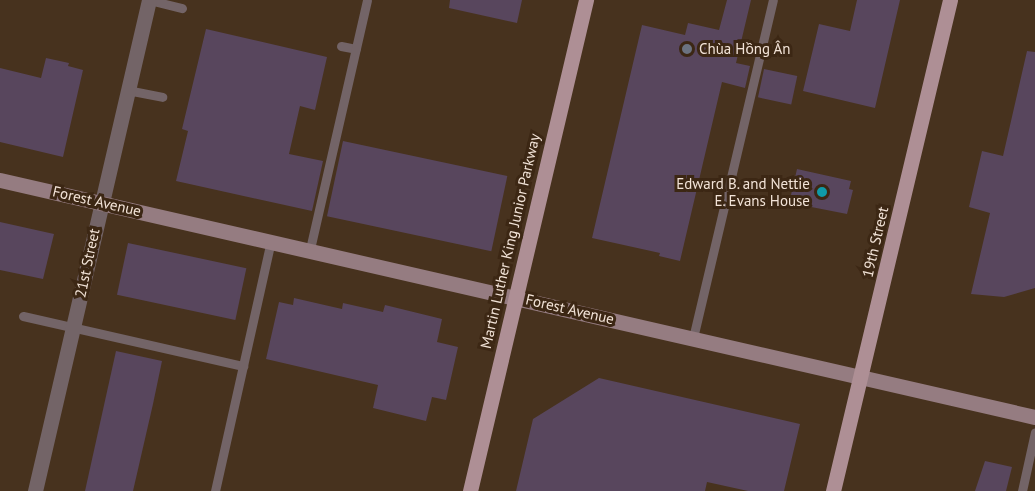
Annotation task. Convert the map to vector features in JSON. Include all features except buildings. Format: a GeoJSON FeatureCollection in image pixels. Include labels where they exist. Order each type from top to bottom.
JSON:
{"type":"FeatureCollection","features":[{"type":"Feature","properties":{"kind":"main road","name":"Martin Luther King Junior Parkway"},"geometry":{"type":"LineString","coordinates":[[470,491],[586,0]]}},
{"type":"Feature","properties":{"kind":"main road","name":"19th Street"},"geometry":{"type":"LineString","coordinates":[[833,491],[950,0]]}},
{"type":"Feature","properties":{"kind":"main road","name":"Forest Avenue"},"geometry":{"type":"LineString","coordinates":[[0,180],[310,249],[1035,417]]}},
{"type":"Feature","properties":{"kind":"street","name":"21st Street"},"geometry":{"type":"LineString","coordinates":[[35,491],[100,202],[149,0]]}},
{"type":"Feature","properties":{"kind":"lane"},"geometry":{"type":"LineString","coordinates":[[149,0],[182,8]]}},
{"type":"Feature","properties":{"kind":"lane"},"geometry":{"type":"LineString","coordinates":[[310,249],[368,0]]}},
{"type":"Feature","properties":{"kind":"lane"},"geometry":{"type":"LineString","coordinates":[[693,338],[773,0]]}},
{"type":"Feature","properties":{"kind":"lane"},"geometry":{"type":"LineString","coordinates":[[341,46],[356,49]]}},
{"type":"Feature","properties":{"kind":"lane"},"geometry":{"type":"LineString","coordinates":[[127,90],[162,97]]}},
{"type":"Feature","properties":{"kind":"lane"},"geometry":{"type":"LineString","coordinates":[[215,491],[271,241]]}},
{"type":"Feature","properties":{"kind":"lane"},"geometry":{"type":"LineString","coordinates":[[23,316],[243,366]]}},
{"type":"Feature","properties":{"kind":"lane"},"geometry":{"type":"LineString","coordinates":[[1022,491],[1035,432]]}},
{"type":"Feature","properties":{"kind":"place","name":"Chùa Hồng Ân"},"geometry":{"type":"Point","coordinates":[687,49]}},
{"type":"Feature","properties":{"kind":"place","name":"Edward B. and Nettie E. Evans House"},"geometry":{"type":"Point","coordinates":[822,192]}}]}
